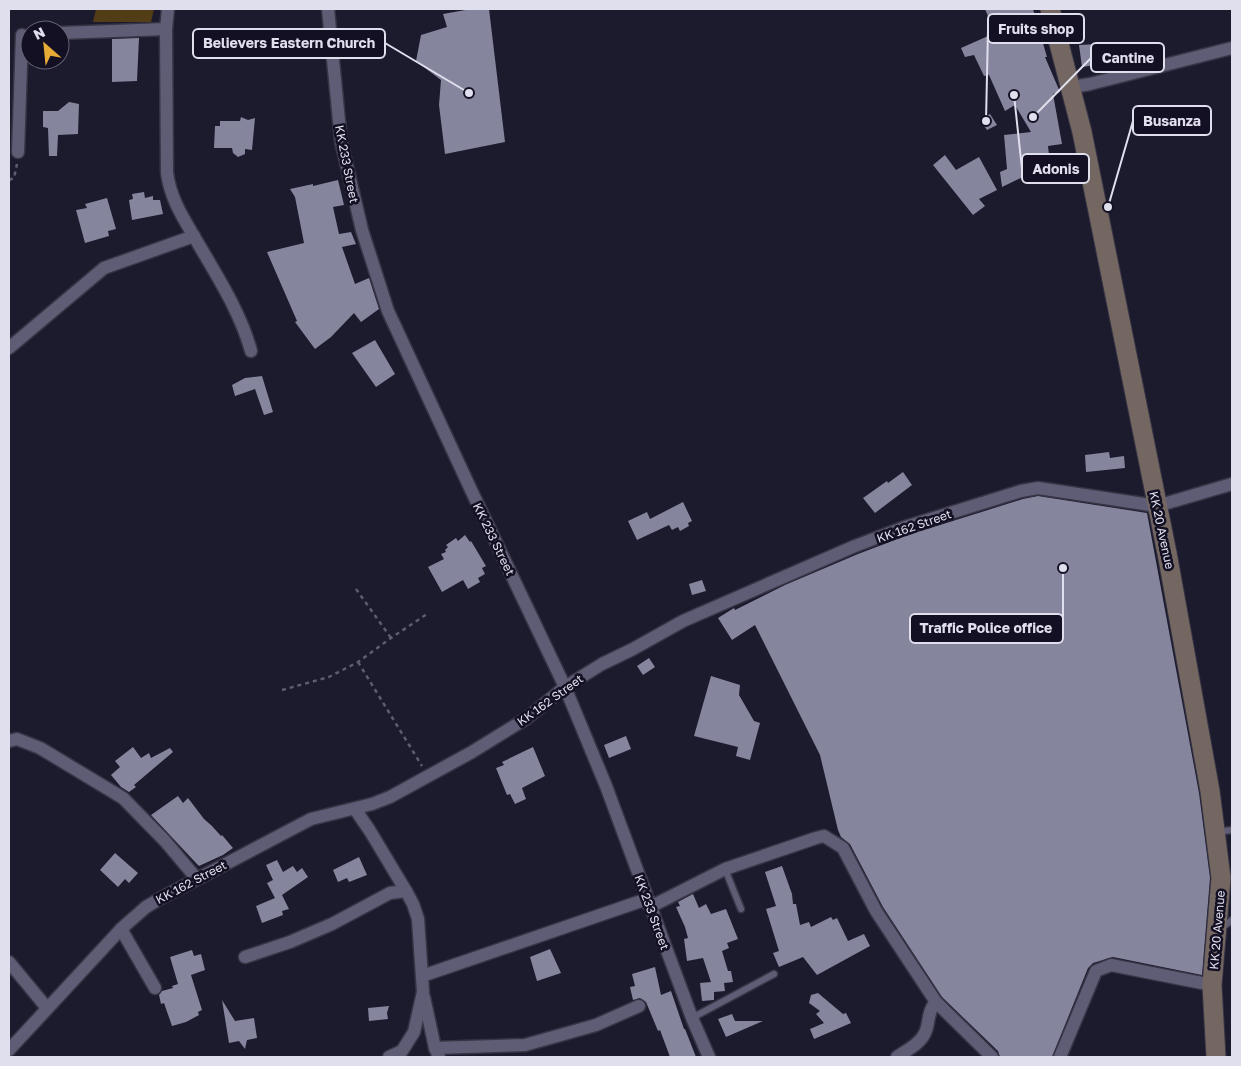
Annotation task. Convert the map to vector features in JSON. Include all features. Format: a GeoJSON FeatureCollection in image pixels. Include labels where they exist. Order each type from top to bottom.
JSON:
{"type":"FeatureCollection","features":[{"type":"Feature","properties":{"kind":"main road","name":"KK 20 Avenue"},"geometry":{"type":"LineString","coordinates":[[1050,9],[1072,87],[1169,563],[1210,791],[1224,831],[1212,985],[1216,1057]]}},
{"type":"Feature","properties":{"kind":"street"},"geometry":{"type":"LineString","coordinates":[[168,9],[166,29],[167,172],[170,191],[177,208],[243,327],[252,351]]}},
{"type":"Feature","properties":{"kind":"street","name":"KK 233 Street"},"geometry":{"type":"LineString","coordinates":[[328,9],[340,141],[362,230],[388,311],[472,492],[566,687],[606,786],[692,1018],[709,1057]]}},
{"type":"Feature","properties":{"kind":"street"},"geometry":{"type":"LineString","coordinates":[[70,33],[166,29]]}},
{"type":"Feature","properties":{"kind":"street"},"geometry":{"type":"LineString","coordinates":[[1072,87],[1232,48]]}},
{"type":"Feature","properties":{"kind":"street"},"geometry":{"type":"LineString","coordinates":[[18,152],[24,70]]}},
{"type":"Feature","properties":{"kind":"street"},"geometry":{"type":"LineString","coordinates":[[9,348],[104,268],[194,236]]}},
{"type":"Feature","properties":{"kind":"street"},"geometry":{"type":"LineString","coordinates":[[1157,506],[1232,484]]}},
{"type":"Feature","properties":{"kind":"street","name":"KK 162 Street"},"geometry":{"type":"LineString","coordinates":[[9,1050],[121,929],[146,907],[311,819],[354,809],[381,800],[428,776],[472,752],[527,718],[566,687],[602,664],[683,621],[813,563],[905,527],[1021,491],[1038,488],[1157,506]]}},
{"type":"Feature","properties":{"kind":"street"},"geometry":{"type":"LineString","coordinates":[[9,741],[17,740],[40,748],[123,798],[165,841],[197,879]]}},
{"type":"Feature","properties":{"kind":"street"},"geometry":{"type":"LineString","coordinates":[[354,809],[370,831],[413,904],[418,919],[423,992],[437,1052],[526,1045],[596,1025],[640,1006]]}},
{"type":"Feature","properties":{"kind":"street"},"geometry":{"type":"LineString","coordinates":[[422,976],[648,903],[725,869],[824,836],[843,848],[876,911],[936,1002],[992,1057]]}},
{"type":"Feature","properties":{"kind":"street"},"geometry":{"type":"LineString","coordinates":[[246,957],[290,942],[332,924],[390,893],[406,891]]}},
{"type":"Feature","properties":{"kind":"street"},"geometry":{"type":"LineString","coordinates":[[121,929],[155,988]]}},
{"type":"Feature","properties":{"kind":"street"},"geometry":{"type":"LineString","coordinates":[[9,962],[46,1008]]}},
{"type":"Feature","properties":{"kind":"street"},"geometry":{"type":"LineString","coordinates":[[1060,1057],[1096,972],[1104,968],[1111,965],[1212,985]]}},
{"type":"Feature","properties":{"kind":"street"},"geometry":{"type":"LineString","coordinates":[[389,1057],[402,1051],[414,1032],[423,992]]}},
{"type":"Feature","properties":{"kind":"street"},"geometry":{"type":"LineString","coordinates":[[897,1057],[920,1042],[926,1031],[931,1007],[936,1002]]}},
{"type":"Feature","properties":{"kind":"lane"},"geometry":{"type":"LineString","coordinates":[[725,869],[741,909]]}},
{"type":"Feature","properties":{"kind":"lane"},"geometry":{"type":"LineString","coordinates":[[1217,931],[1232,920]]}},
{"type":"Feature","properties":{"kind":"lane"},"geometry":{"type":"LineString","coordinates":[[692,1018],[774,974]]}},
{"type":"Feature","properties":{"kind":"path"},"geometry":{"type":"LineString","coordinates":[[9,180],[14,178],[18,152]]}},
{"type":"Feature","properties":{"kind":"path"},"geometry":{"type":"LineString","coordinates":[[356,589],[390,638]]}},
{"type":"Feature","properties":{"kind":"path"},"geometry":{"type":"LineString","coordinates":[[282,690],[329,677],[358,662],[427,614]]}},
{"type":"Feature","properties":{"kind":"path"},"geometry":{"type":"LineString","coordinates":[[358,662],[428,776]]}},
{"type":"Feature","properties":{"kind":"shaded area"},"geometry":{"type":"Polygon","coordinates":[[[96,9],[154,9],[151,22],[93,22],[96,9]]]}},
{"type":"Feature","properties":{"kind":"building"},"geometry":{"type":"Polygon","coordinates":[[[471,9],[489,9],[505,142],[445,154],[439,105],[441,80],[416,61],[421,35],[447,27],[443,14],[471,9]]]}},
{"type":"Feature","properties":{"kind":"building"},"geometry":{"type":"Polygon","coordinates":[[[985,9],[1033,9],[1047,57],[1045,57],[1060,92],[1053,94],[1062,144],[1048,146],[1050,164],[1002,187],[1000,172],[1007,169],[1004,135],[1031,132],[1015,105],[1005,111],[989,75],[984,76],[974,55],[965,57],[961,48],[995,33],[985,9]]]}},
{"type":"Feature","properties":{"kind":"building"},"geometry":{"type":"Polygon","coordinates":[[[139,38],[137,81],[112,82],[112,39],[139,38]]]}},
{"type":"Feature","properties":{"kind":"building"},"geometry":{"type":"Polygon","coordinates":[[[1098,44],[1116,49],[1117,62],[1082,67],[1079,45],[1098,44]]]}},
{"type":"Feature","properties":{"kind":"building"},"geometry":{"type":"Polygon","coordinates":[[[69,102],[79,104],[78,134],[58,135],[57,156],[49,156],[48,128],[43,127],[43,111],[58,111],[69,102]]]}},
{"type":"Feature","properties":{"kind":"building"},"geometry":{"type":"Polygon","coordinates":[[[990,114],[997,125],[987,130],[980,120],[990,114]]]}},
{"type":"Feature","properties":{"kind":"building"},"geometry":{"type":"Polygon","coordinates":[[[241,117],[248,120],[255,118],[252,150],[245,149],[245,154],[238,157],[233,153],[232,148],[214,148],[215,126],[220,126],[220,121],[240,121],[241,117]]]}},
{"type":"Feature","properties":{"kind":"building"},"geometry":{"type":"Polygon","coordinates":[[[945,155],[956,170],[979,157],[997,190],[979,199],[985,206],[973,215],[933,165],[945,155]]]}},
{"type":"Feature","properties":{"kind":"building"},"geometry":{"type":"Polygon","coordinates":[[[338,180],[344,205],[333,207],[339,234],[351,232],[356,244],[342,247],[355,284],[369,278],[379,309],[361,322],[354,313],[331,337],[315,349],[295,322],[297,321],[267,252],[304,243],[295,197],[290,189],[338,180]]]}},
{"type":"Feature","properties":{"kind":"building"},"geometry":{"type":"Polygon","coordinates":[[[144,192],[145,198],[153,196],[153,200],[160,200],[163,214],[132,220],[129,200],[133,199],[132,194],[144,192]]]}},
{"type":"Feature","properties":{"kind":"building"},"geometry":{"type":"Polygon","coordinates":[[[107,198],[116,229],[108,231],[109,236],[85,243],[76,210],[87,208],[85,204],[107,198]]]}},
{"type":"Feature","properties":{"kind":"building"},"geometry":{"type":"Polygon","coordinates":[[[375,340],[395,374],[376,387],[352,353],[375,340]]]}},
{"type":"Feature","properties":{"kind":"building"},"geometry":{"type":"Polygon","coordinates":[[[262,376],[273,412],[264,415],[255,389],[235,396],[232,385],[245,378],[262,376]]]}},
{"type":"Feature","properties":{"kind":"building"},"geometry":{"type":"Polygon","coordinates":[[[1109,452],[1110,458],[1124,456],[1125,468],[1086,472],[1085,455],[1109,452]]]}},
{"type":"Feature","properties":{"kind":"building"},"geometry":{"type":"Polygon","coordinates":[[[903,472],[912,485],[875,513],[863,498],[903,472]]]}},
{"type":"Feature","properties":{"kind":"building"},"geometry":{"type":"Polygon","coordinates":[[[1038,496],[1147,513],[1199,793],[1210,878],[1202,975],[1113,957],[1093,963],[1088,968],[1052,1057],[1000,1057],[998,1051],[942,997],[883,907],[850,844],[841,837],[820,755],[755,625],[732,640],[718,618],[734,608],[735,610],[785,585],[858,554],[908,535],[1038,496]]]}},
{"type":"Feature","properties":{"kind":"building"},"geometry":{"type":"Polygon","coordinates":[[[683,502],[692,521],[688,523],[689,526],[680,531],[678,527],[672,530],[669,525],[637,540],[628,521],[647,512],[650,519],[683,502]]]}},
{"type":"Feature","properties":{"kind":"building"},"geometry":{"type":"Polygon","coordinates":[[[465,535],[471,541],[486,566],[482,568],[485,574],[478,578],[480,582],[468,589],[463,580],[442,592],[428,567],[444,559],[441,554],[446,552],[445,550],[448,547],[446,545],[456,538],[458,541],[465,535]]]}},
{"type":"Feature","properties":{"kind":"building"},"geometry":{"type":"Polygon","coordinates":[[[702,580],[706,591],[692,595],[689,584],[702,580]]]}},
{"type":"Feature","properties":{"kind":"building"},"geometry":{"type":"Polygon","coordinates":[[[649,658],[655,667],[643,675],[637,666],[649,658]]]}},
{"type":"Feature","properties":{"kind":"building"},"geometry":{"type":"Polygon","coordinates":[[[711,676],[740,685],[739,695],[754,721],[760,723],[750,760],[736,756],[738,747],[694,736],[711,676]]]}},
{"type":"Feature","properties":{"kind":"building"},"geometry":{"type":"Polygon","coordinates":[[[626,736],[631,749],[609,758],[604,745],[626,736]]]}},
{"type":"Feature","properties":{"kind":"building"},"geometry":{"type":"Polygon","coordinates":[[[133,747],[141,758],[149,753],[151,758],[170,748],[173,752],[134,785],[136,787],[129,792],[121,787],[111,775],[120,767],[115,761],[133,747]]]}},
{"type":"Feature","properties":{"kind":"building"},"geometry":{"type":"Polygon","coordinates":[[[533,747],[545,776],[522,788],[526,799],[515,804],[510,794],[507,795],[496,768],[504,765],[502,762],[533,747]]]}},
{"type":"Feature","properties":{"kind":"building"},"geometry":{"type":"Polygon","coordinates":[[[178,796],[183,803],[188,798],[204,819],[233,848],[223,855],[199,866],[151,815],[178,796]]]}},
{"type":"Feature","properties":{"kind":"building"},"geometry":{"type":"Polygon","coordinates":[[[115,853],[138,873],[129,883],[125,879],[118,887],[100,870],[115,853]]]}},
{"type":"Feature","properties":{"kind":"building"},"geometry":{"type":"Polygon","coordinates":[[[359,857],[367,875],[349,882],[347,878],[338,882],[333,870],[359,857]]]}},
{"type":"Feature","properties":{"kind":"building"},"geometry":{"type":"Polygon","coordinates":[[[277,860],[283,872],[293,866],[297,872],[302,868],[308,877],[282,895],[289,909],[282,911],[283,915],[262,923],[256,906],[275,898],[267,883],[273,880],[266,865],[277,860]]]}},
{"type":"Feature","properties":{"kind":"building"},"geometry":{"type":"Polygon","coordinates":[[[782,866],[792,894],[793,904],[796,904],[800,925],[809,922],[811,927],[831,917],[833,920],[837,918],[848,941],[864,934],[870,946],[817,975],[803,957],[779,967],[773,953],[779,951],[766,909],[776,906],[765,872],[782,866]]]}},
{"type":"Feature","properties":{"kind":"building"},"geometry":{"type":"Polygon","coordinates":[[[693,894],[699,908],[706,904],[711,914],[726,909],[738,939],[727,943],[729,948],[722,951],[728,971],[731,971],[733,982],[724,983],[725,991],[714,992],[714,1000],[702,1001],[700,983],[711,982],[703,958],[687,961],[684,939],[688,938],[676,907],[680,906],[678,902],[693,894]]]}},
{"type":"Feature","properties":{"kind":"building"},"geometry":{"type":"Polygon","coordinates":[[[550,949],[561,973],[537,981],[530,957],[550,949]]]}},
{"type":"Feature","properties":{"kind":"building"},"geometry":{"type":"Polygon","coordinates":[[[192,950],[194,956],[201,954],[205,970],[191,975],[202,1010],[198,1012],[199,1015],[186,1022],[172,1026],[164,1003],[161,1004],[159,995],[162,991],[173,988],[172,986],[178,984],[170,957],[192,950]]]}},
{"type":"Feature","properties":{"kind":"building"},"geometry":{"type":"Polygon","coordinates":[[[655,967],[661,995],[671,991],[696,1057],[670,1057],[660,1030],[658,1031],[646,1002],[640,998],[633,1000],[630,987],[635,986],[632,974],[655,967]]]}},
{"type":"Feature","properties":{"kind":"building"},"geometry":{"type":"Polygon","coordinates":[[[818,993],[843,1014],[846,1013],[851,1023],[814,1039],[810,1029],[824,1023],[816,1014],[820,1011],[809,1003],[811,995],[818,993]]]}},
{"type":"Feature","properties":{"kind":"building"},"geometry":{"type":"Polygon","coordinates":[[[222,1000],[235,1021],[254,1018],[257,1038],[247,1040],[245,1049],[239,1041],[229,1043],[222,1000]]]}},
{"type":"Feature","properties":{"kind":"building"},"geometry":{"type":"Polygon","coordinates":[[[389,1006],[388,1019],[369,1021],[368,1008],[389,1006]]]}},
{"type":"Feature","properties":{"kind":"building"},"geometry":{"type":"Polygon","coordinates":[[[732,1014],[735,1021],[763,1021],[726,1037],[718,1019],[732,1014]]]}},
{"type":"Feature","properties":{"kind":"place","name":"Believers Eastern Church"},"geometry":{"type":"Point","coordinates":[469,93]}},
{"type":"Feature","properties":{"kind":"place","name":"Adonis"},"geometry":{"type":"Point","coordinates":[1014,95]}},
{"type":"Feature","properties":{"kind":"place","name":"Cantine"},"geometry":{"type":"Point","coordinates":[1033,117]}},
{"type":"Feature","properties":{"kind":"place","name":"Fruits shop"},"geometry":{"type":"Point","coordinates":[986,121]}},
{"type":"Feature","properties":{"kind":"place","name":"Busanza"},"geometry":{"type":"Point","coordinates":[1108,207]}},
{"type":"Feature","properties":{"kind":"place","name":"Traffic Police office"},"geometry":{"type":"Point","coordinates":[1063,568]}}]}
